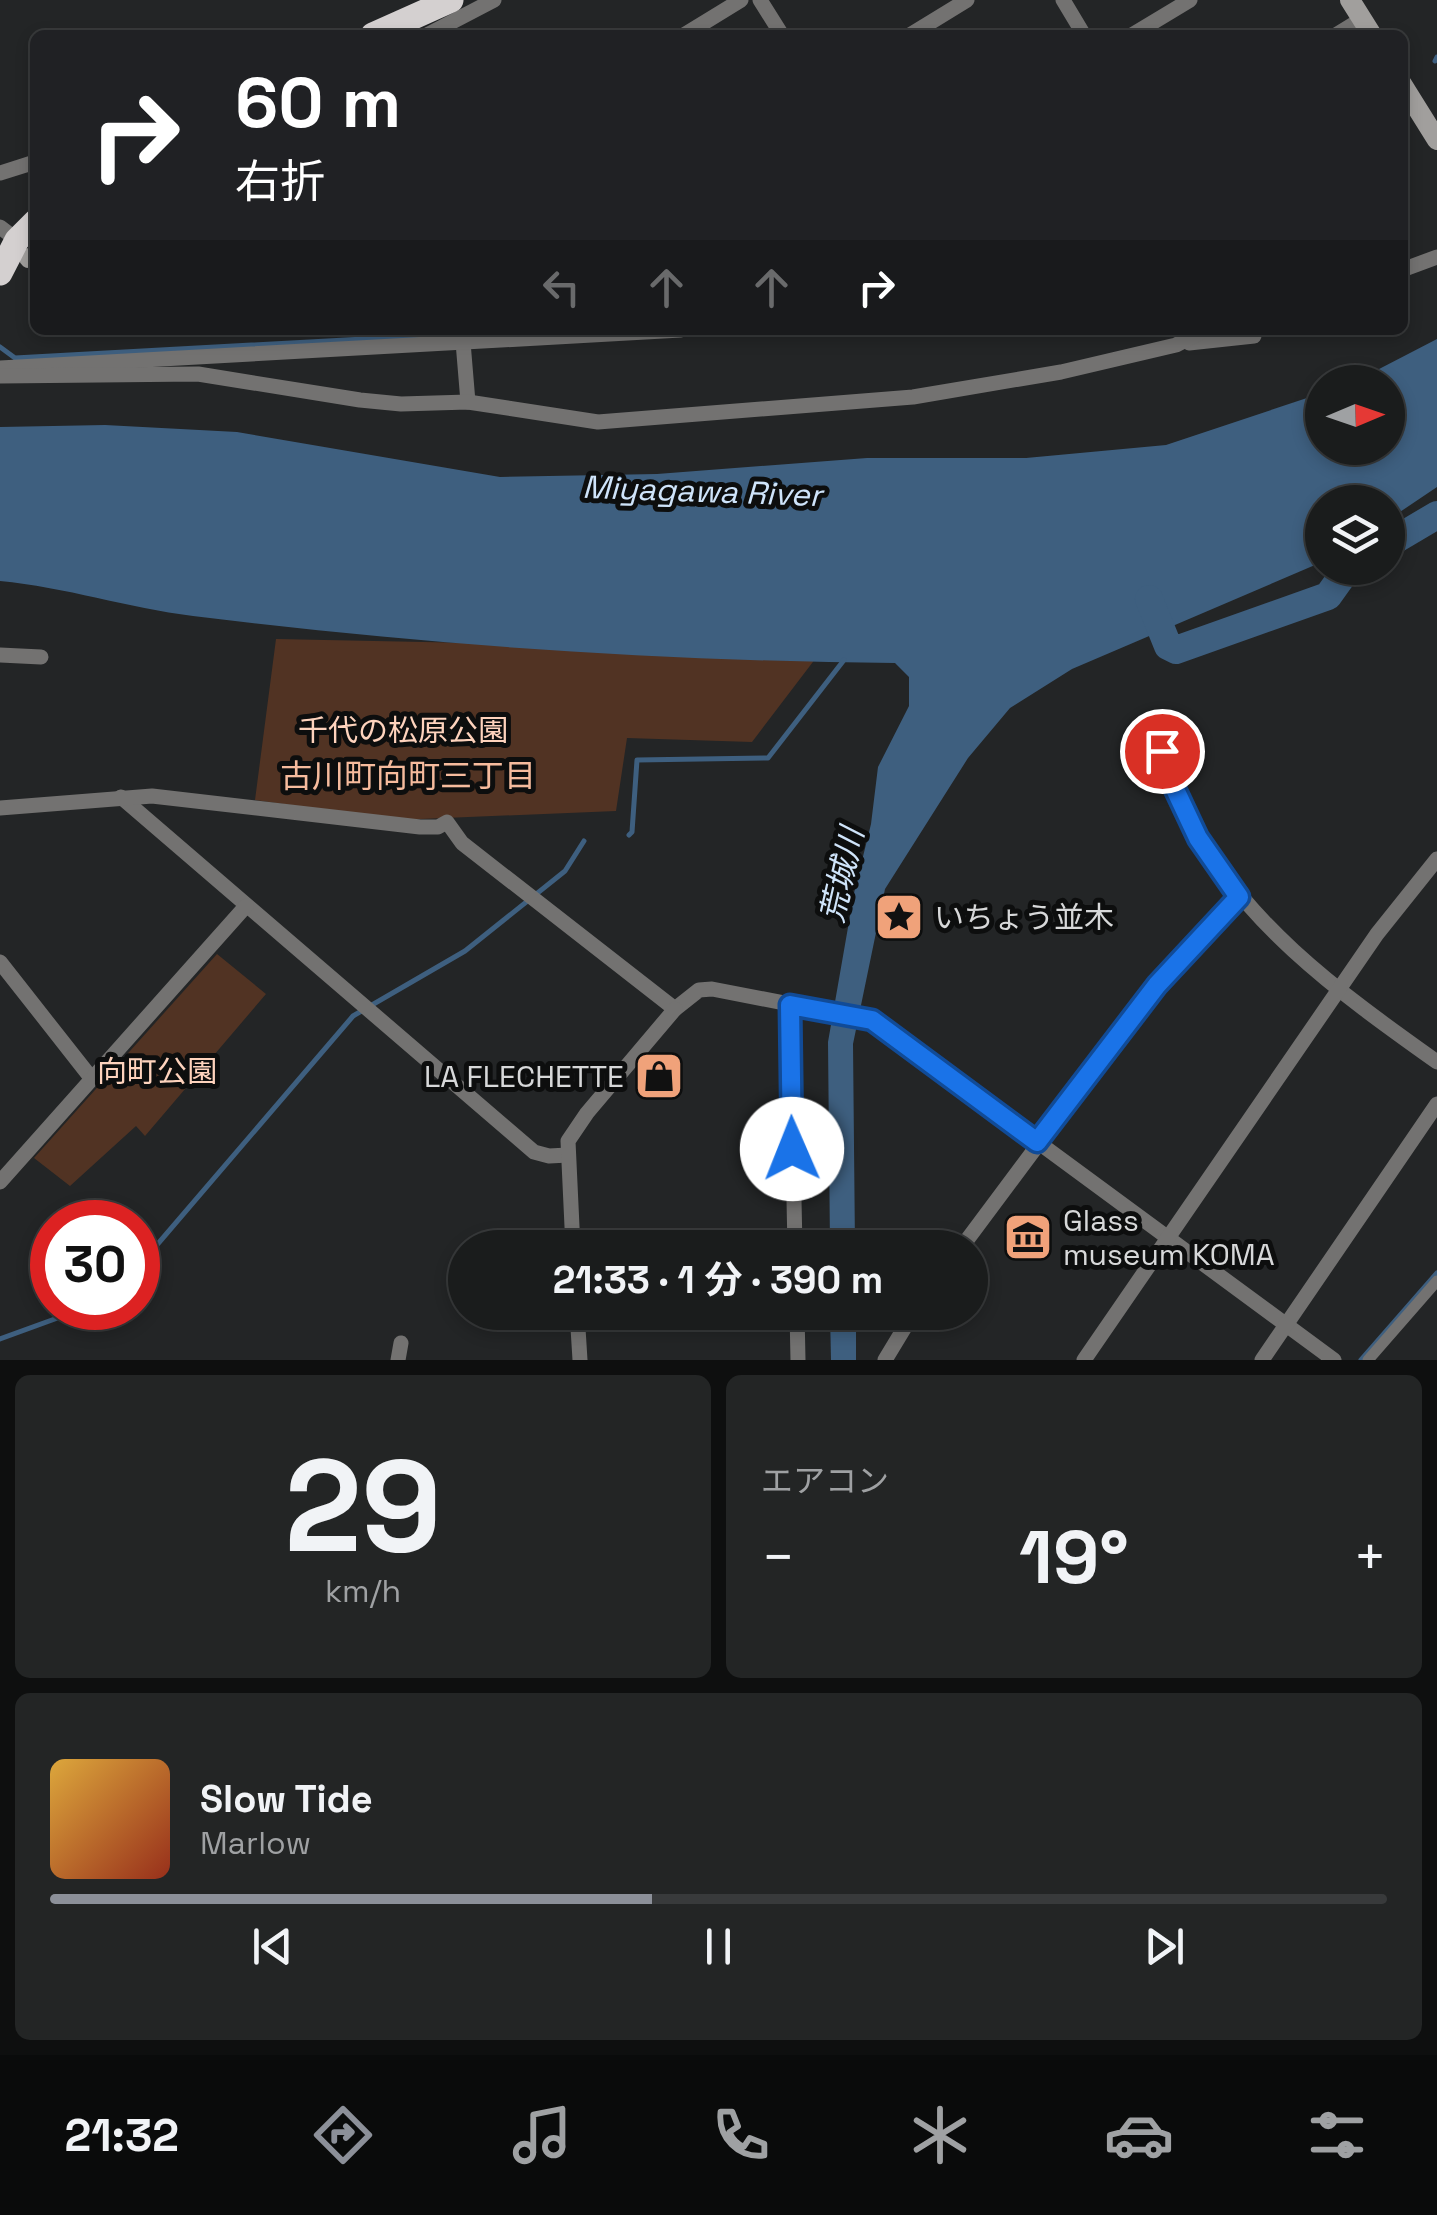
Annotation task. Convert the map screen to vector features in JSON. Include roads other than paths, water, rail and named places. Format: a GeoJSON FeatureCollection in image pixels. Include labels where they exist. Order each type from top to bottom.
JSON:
{"type":"FeatureCollection","features":[{"type":"Feature","properties":{"kind":"highway"},"geometry":{"type":"LineString","coordinates":[[385,30],[451,0]]}},
{"type":"Feature","properties":{"kind":"highway"},"geometry":{"type":"LineString","coordinates":[[0,272],[23,241]]}},
{"type":"Feature","properties":{"kind":"main road"},"geometry":{"type":"LineString","coordinates":[[1350,0],[1367,27]]}},
{"type":"Feature","properties":{"kind":"main road"},"geometry":{"type":"LineString","coordinates":[[1408,94],[1437,140]]}},
{"type":"Feature","properties":{"kind":"street"},"geometry":{"type":"LineString","coordinates":[[442,30],[494,0]]}},
{"type":"Feature","properties":{"kind":"street"},"geometry":{"type":"LineString","coordinates":[[692,30],[741,0]]}},
{"type":"Feature","properties":{"kind":"street"},"geometry":{"type":"LineString","coordinates":[[760,0],[779,30]]}},
{"type":"Feature","properties":{"kind":"street"},"geometry":{"type":"LineString","coordinates":[[918,30],[967,0]]}},
{"type":"Feature","properties":{"kind":"street"},"geometry":{"type":"LineString","coordinates":[[1063,0],[1081,30]]}},
{"type":"Feature","properties":{"kind":"street"},"geometry":{"type":"LineString","coordinates":[[1140,30],[1190,0]]}},
{"type":"Feature","properties":{"kind":"street"},"geometry":{"type":"LineString","coordinates":[[0,173],[30,164]]}},
{"type":"Feature","properties":{"kind":"street"},"geometry":{"type":"LineString","coordinates":[[1408,268],[1437,257]]}},
{"type":"Feature","properties":{"kind":"street"},"geometry":{"type":"LineString","coordinates":[[0,368],[308,344],[463,342],[562,335]]}},
{"type":"Feature","properties":{"kind":"street"},"geometry":{"type":"LineString","coordinates":[[1176,346],[1196,335]]}},
{"type":"Feature","properties":{"kind":"street"},"geometry":{"type":"LineString","coordinates":[[0,376],[198,374],[360,400],[401,404],[468,402],[598,422],[859,404],[1003,384],[1176,346],[1254,336]]}},
{"type":"Feature","properties":{"kind":"street"},"geometry":{"type":"LineString","coordinates":[[463,342],[468,402]]}},
{"type":"Feature","properties":{"kind":"street"},"geometry":{"type":"LineString","coordinates":[[0,655],[40,657]]}},
{"type":"Feature","properties":{"kind":"street"},"geometry":{"type":"LineString","coordinates":[[1162,751],[1165,768],[1198,838],[1239,897],[1338,992],[1437,1062]]}},
{"type":"Feature","properties":{"kind":"street"},"geometry":{"type":"LineString","coordinates":[[0,808],[152,796],[420,827],[438,827],[447,822],[462,843],[674,1009]]}},
{"type":"Feature","properties":{"kind":"street"},"geometry":{"type":"LineString","coordinates":[[121,798],[534,1152],[568,1155]]}},
{"type":"Feature","properties":{"kind":"street"},"geometry":{"type":"LineString","coordinates":[[1084,1360],[1377,934],[1437,859]]}},
{"type":"Feature","properties":{"kind":"street"},"geometry":{"type":"LineString","coordinates":[[974,1230],[1157,985],[1239,897]]}},
{"type":"Feature","properties":{"kind":"street"},"geometry":{"type":"LineString","coordinates":[[0,1182],[246,906]]}},
{"type":"Feature","properties":{"kind":"street"},"geometry":{"type":"LineString","coordinates":[[3,973],[92,1079]]}},
{"type":"Feature","properties":{"kind":"street"},"geometry":{"type":"LineString","coordinates":[[572,1230],[568,1155],[572,1132],[674,1009],[699,990],[712,989],[872,1020],[1334,1360]]}},
{"type":"Feature","properties":{"kind":"street"},"geometry":{"type":"LineString","coordinates":[[794,1006],[795,1230]]}},
{"type":"Feature","properties":{"kind":"street"},"geometry":{"type":"LineString","coordinates":[[1262,1360],[1437,1104]]}},
{"type":"Feature","properties":{"kind":"street"},"geometry":{"type":"LineString","coordinates":[[1368,1360],[1437,1280]]}},
{"type":"Feature","properties":{"kind":"street"},"geometry":{"type":"LineString","coordinates":[[578,1330],[580,1360]]}},
{"type":"Feature","properties":{"kind":"street"},"geometry":{"type":"LineString","coordinates":[[797,1330],[798,1360]]}},
{"type":"Feature","properties":{"kind":"street"},"geometry":{"type":"LineString","coordinates":[[884,1360],[903,1330]]}},
{"type":"Feature","properties":{"kind":"water","name":"Miyagawa River"},"geometry":{"type":"Polygon","coordinates":[[[1437,339],[1437,487],[1405,509],[1405,485],[1305,485],[1305,569],[1072,669],[1010,708],[968,758],[885,889],[853,1044],[855,1230],[830,1230],[828,1042],[854,893],[871,824],[878,767],[909,706],[909,677],[895,663],[631,655],[368,635],[169,612],[0,581],[0,427],[105,425],[237,432],[500,477],[657,474],[867,458],[1026,458],[1166,445],[1305,399],[1305,465],[1405,465],[1405,365],[1387,365],[1437,339]]]}},
{"type":"Feature","properties":{"kind":"water"},"geometry":{"type":"Polygon","coordinates":[[[830,1330],[856,1330],[856,1360],[831,1360],[830,1330]]]}},
{"type":"Feature","properties":{"kind":"waterway"},"geometry":{"type":"LineString","coordinates":[[1435,61],[1437,57]]}},
{"type":"Feature","properties":{"kind":"waterway"},"geometry":{"type":"LineString","coordinates":[[0,347],[15,358],[437,335]]}},
{"type":"Feature","properties":{"kind":"waterway"},"geometry":{"type":"LineString","coordinates":[[1405,534],[1437,515]]}},
{"type":"Feature","properties":{"kind":"waterway"},"geometry":{"type":"LineString","coordinates":[[1149,599],[1168,646],[1176,650],[1328,596],[1336,585]]}},
{"type":"Feature","properties":{"kind":"waterway"},"geometry":{"type":"LineString","coordinates":[[629,835],[637,760],[768,758],[844,660]]}},
{"type":"Feature","properties":{"kind":"waterway"},"geometry":{"type":"LineString","coordinates":[[160,1241],[353,1016],[465,951],[565,871],[584,841]]}},
{"type":"Feature","properties":{"kind":"waterway"},"geometry":{"type":"LineString","coordinates":[[1361,1360],[1437,1273]]}},
{"type":"Feature","properties":{"kind":"waterway"},"geometry":{"type":"LineString","coordinates":[[0,1339],[30,1328]]}},
{"type":"Feature","properties":{"kind":"place","name":"いちょう並木"},"geometry":{"type":"Point","coordinates":[899,917]}},
{"type":"Feature","properties":{"kind":"place","name":"LA FLECHETTE"},"geometry":{"type":"Point","coordinates":[659,1076]}},
{"type":"Feature","properties":{"kind":"place","name":"Glass museum KOMA"},"geometry":{"type":"Point","coordinates":[1028,1237]}},
{"type":"Feature","properties":{"kind":"district","name":"古川町向町三丁目"},"geometry":{"type":"Point","coordinates":[408,776]}},
{"type":"Feature","properties":{"kind":"park label","name":"千代の松原公園"},"geometry":{"type":"Point","coordinates":[403,730]}},
{"type":"Feature","properties":{"kind":"park label","name":"向町公園"},"geometry":{"type":"Point","coordinates":[157,1071]}},
{"type":"Feature","properties":{"kind":"water label","name":"荒城川"},"geometry":{"type":"Point","coordinates":[842,875]}}]}
